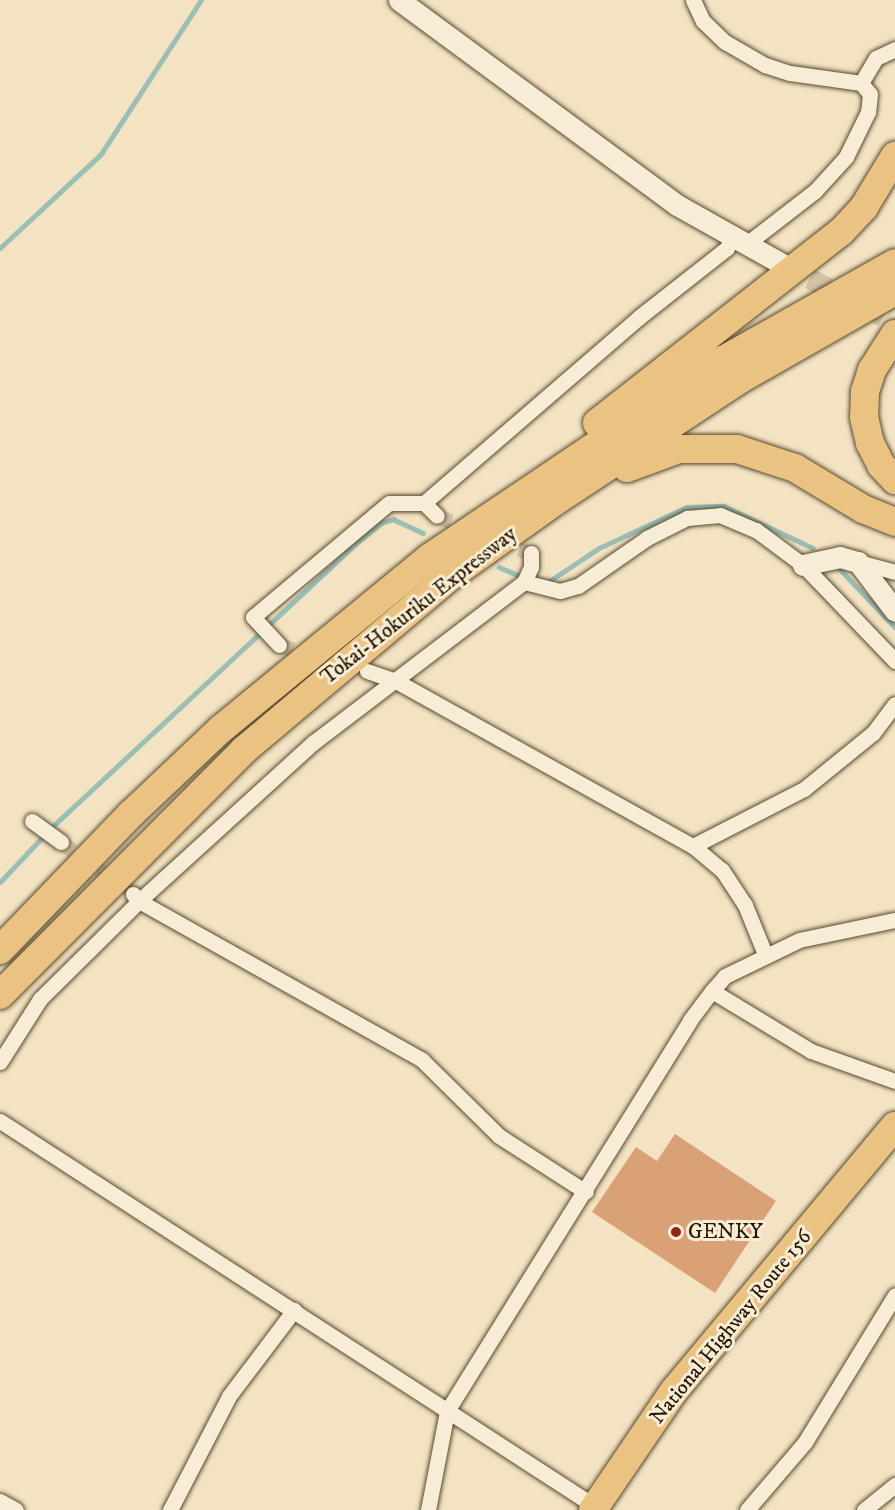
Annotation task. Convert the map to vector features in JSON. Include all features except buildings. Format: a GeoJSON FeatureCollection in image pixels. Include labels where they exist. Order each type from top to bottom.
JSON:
{"type":"FeatureCollection","features":[{"type":"Feature","properties":{"kind":"highway"},"geometry":{"type":"LineString","coordinates":[[429,558],[658,374],[811,259],[864,207],[895,156]]}},
{"type":"Feature","properties":{"kind":"highway","name":"Tokai-Hokuriku Expressway"},"geometry":{"type":"LineString","coordinates":[[0,950],[131,814],[221,729],[429,558],[723,360],[895,263]]}},
{"type":"Feature","properties":{"kind":"highway","name":"Tokai-Hokuriku Expressway"},"geometry":{"type":"LineString","coordinates":[[0,995],[186,806],[359,664],[452,576],[557,500],[738,380],[895,291]]}},
{"type":"Feature","properties":{"kind":"highway"},"geometry":{"type":"LineString","coordinates":[[895,334],[872,370],[865,392],[864,417],[870,443],[881,465],[895,480]]}},
{"type":"Feature","properties":{"kind":"highway"},"geometry":{"type":"LineString","coordinates":[[359,664],[609,477],[647,458],[679,449],[708,447],[766,456],[895,522]]}},
{"type":"Feature","properties":{"kind":"highway","name":"National Highway Route 156"},"geometry":{"type":"LineString","coordinates":[[596,1509],[674,1391],[889,1135]]}},
{"type":"Feature","properties":{"kind":"street"},"geometry":{"type":"LineString","coordinates":[[399,0],[677,205],[740,243],[782,264]]}},
{"type":"Feature","properties":{"kind":"street"},"geometry":{"type":"LineString","coordinates":[[276,642],[253,617],[389,503],[424,503],[638,318],[726,248],[753,239],[815,191],[846,157],[868,112],[870,94],[861,83],[790,73],[765,65],[725,42],[703,21],[693,0]]}},
{"type":"Feature","properties":{"kind":"street"},"geometry":{"type":"LineString","coordinates":[[861,83],[876,58],[895,49]]}},
{"type":"Feature","properties":{"kind":"street"},"geometry":{"type":"LineString","coordinates":[[424,503],[437,516]]}},
{"type":"Feature","properties":{"kind":"street"},"geometry":{"type":"LineString","coordinates":[[526,577],[560,591],[578,586],[648,538],[687,518],[720,515],[756,530],[804,565],[895,661]]}},
{"type":"Feature","properties":{"kind":"street"},"geometry":{"type":"LineString","coordinates":[[0,1062],[40,999],[136,897],[314,742],[396,681],[526,577],[531,553]]}},
{"type":"Feature","properties":{"kind":"street"},"geometry":{"type":"LineString","coordinates":[[804,565],[840,557],[895,572]]}},
{"type":"Feature","properties":{"kind":"street"},"geometry":{"type":"LineString","coordinates":[[858,562],[895,611]]}},
{"type":"Feature","properties":{"kind":"street"},"geometry":{"type":"LineString","coordinates":[[359,664],[396,681],[693,846],[722,870],[746,904],[765,954]]}},
{"type":"Feature","properties":{"kind":"street"},"geometry":{"type":"LineString","coordinates":[[693,846],[804,789],[873,732],[895,704]]}},
{"type":"Feature","properties":{"kind":"street"},"geometry":{"type":"LineString","coordinates":[[35,824],[58,840]]}},
{"type":"Feature","properties":{"kind":"street"},"geometry":{"type":"LineString","coordinates":[[136,897],[407,1050],[499,1136],[586,1192]]}},
{"type":"Feature","properties":{"kind":"street"},"geometry":{"type":"LineString","coordinates":[[428,1510],[447,1412],[586,1192],[690,1020],[712,991],[725,976],[765,954],[799,940],[895,920]]}},
{"type":"Feature","properties":{"kind":"street"},"geometry":{"type":"LineString","coordinates":[[712,991],[811,1051],[895,1081]]}},
{"type":"Feature","properties":{"kind":"street"},"geometry":{"type":"LineString","coordinates":[[0,1121],[294,1310],[596,1509]]}},
{"type":"Feature","properties":{"kind":"street"},"geometry":{"type":"LineString","coordinates":[[747,1510],[805,1442],[895,1294]]}},
{"type":"Feature","properties":{"kind":"street"},"geometry":{"type":"LineString","coordinates":[[171,1510],[229,1396],[294,1310]]}},
{"type":"Feature","properties":{"kind":"street"},"geometry":{"type":"LineString","coordinates":[[864,1510],[895,1485]]}},
{"type":"Feature","properties":{"kind":"street"},"geometry":{"type":"LineString","coordinates":[[0,1502],[16,1510]]}},
{"type":"Feature","properties":{"kind":"waterway"},"geometry":{"type":"LineString","coordinates":[[0,248],[101,154],[201,0]]}},
{"type":"Feature","properties":{"kind":"waterway"},"geometry":{"type":"LineString","coordinates":[[548,582],[599,548],[687,507],[724,506],[813,548]]}},
{"type":"Feature","properties":{"kind":"waterway"},"geometry":{"type":"LineString","coordinates":[[0,882],[52,827],[359,541],[381,523],[393,519],[423,533]]}},
{"type":"Feature","properties":{"kind":"waterway"},"geometry":{"type":"LineString","coordinates":[[835,564],[895,627]]}},
{"type":"Feature","properties":{"kind":"waterway"},"geometry":{"type":"LineString","coordinates":[[499,567],[523,577]]}},
{"type":"Feature","properties":{"kind":"tunnel"},"geometry":{"type":"LineString","coordinates":[[782,264],[895,322]]}},
{"type":"Feature","properties":{"kind":"tunnel"},"geometry":{"type":"LineString","coordinates":[[437,516],[473,530]]}},
{"type":"Feature","properties":{"kind":"tunnel"},"geometry":{"type":"LineString","coordinates":[[498,540],[531,553]]}},
{"type":"Feature","properties":{"kind":"tunnel"},"geometry":{"type":"LineString","coordinates":[[279,645],[312,655]]}},
{"type":"Feature","properties":{"kind":"tunnel"},"geometry":{"type":"LineString","coordinates":[[61,842],[118,883]]}},
{"type":"Feature","properties":{"kind":"place","name":"GENKY"},"geometry":{"type":"Point","coordinates":[676,1232]}}]}
